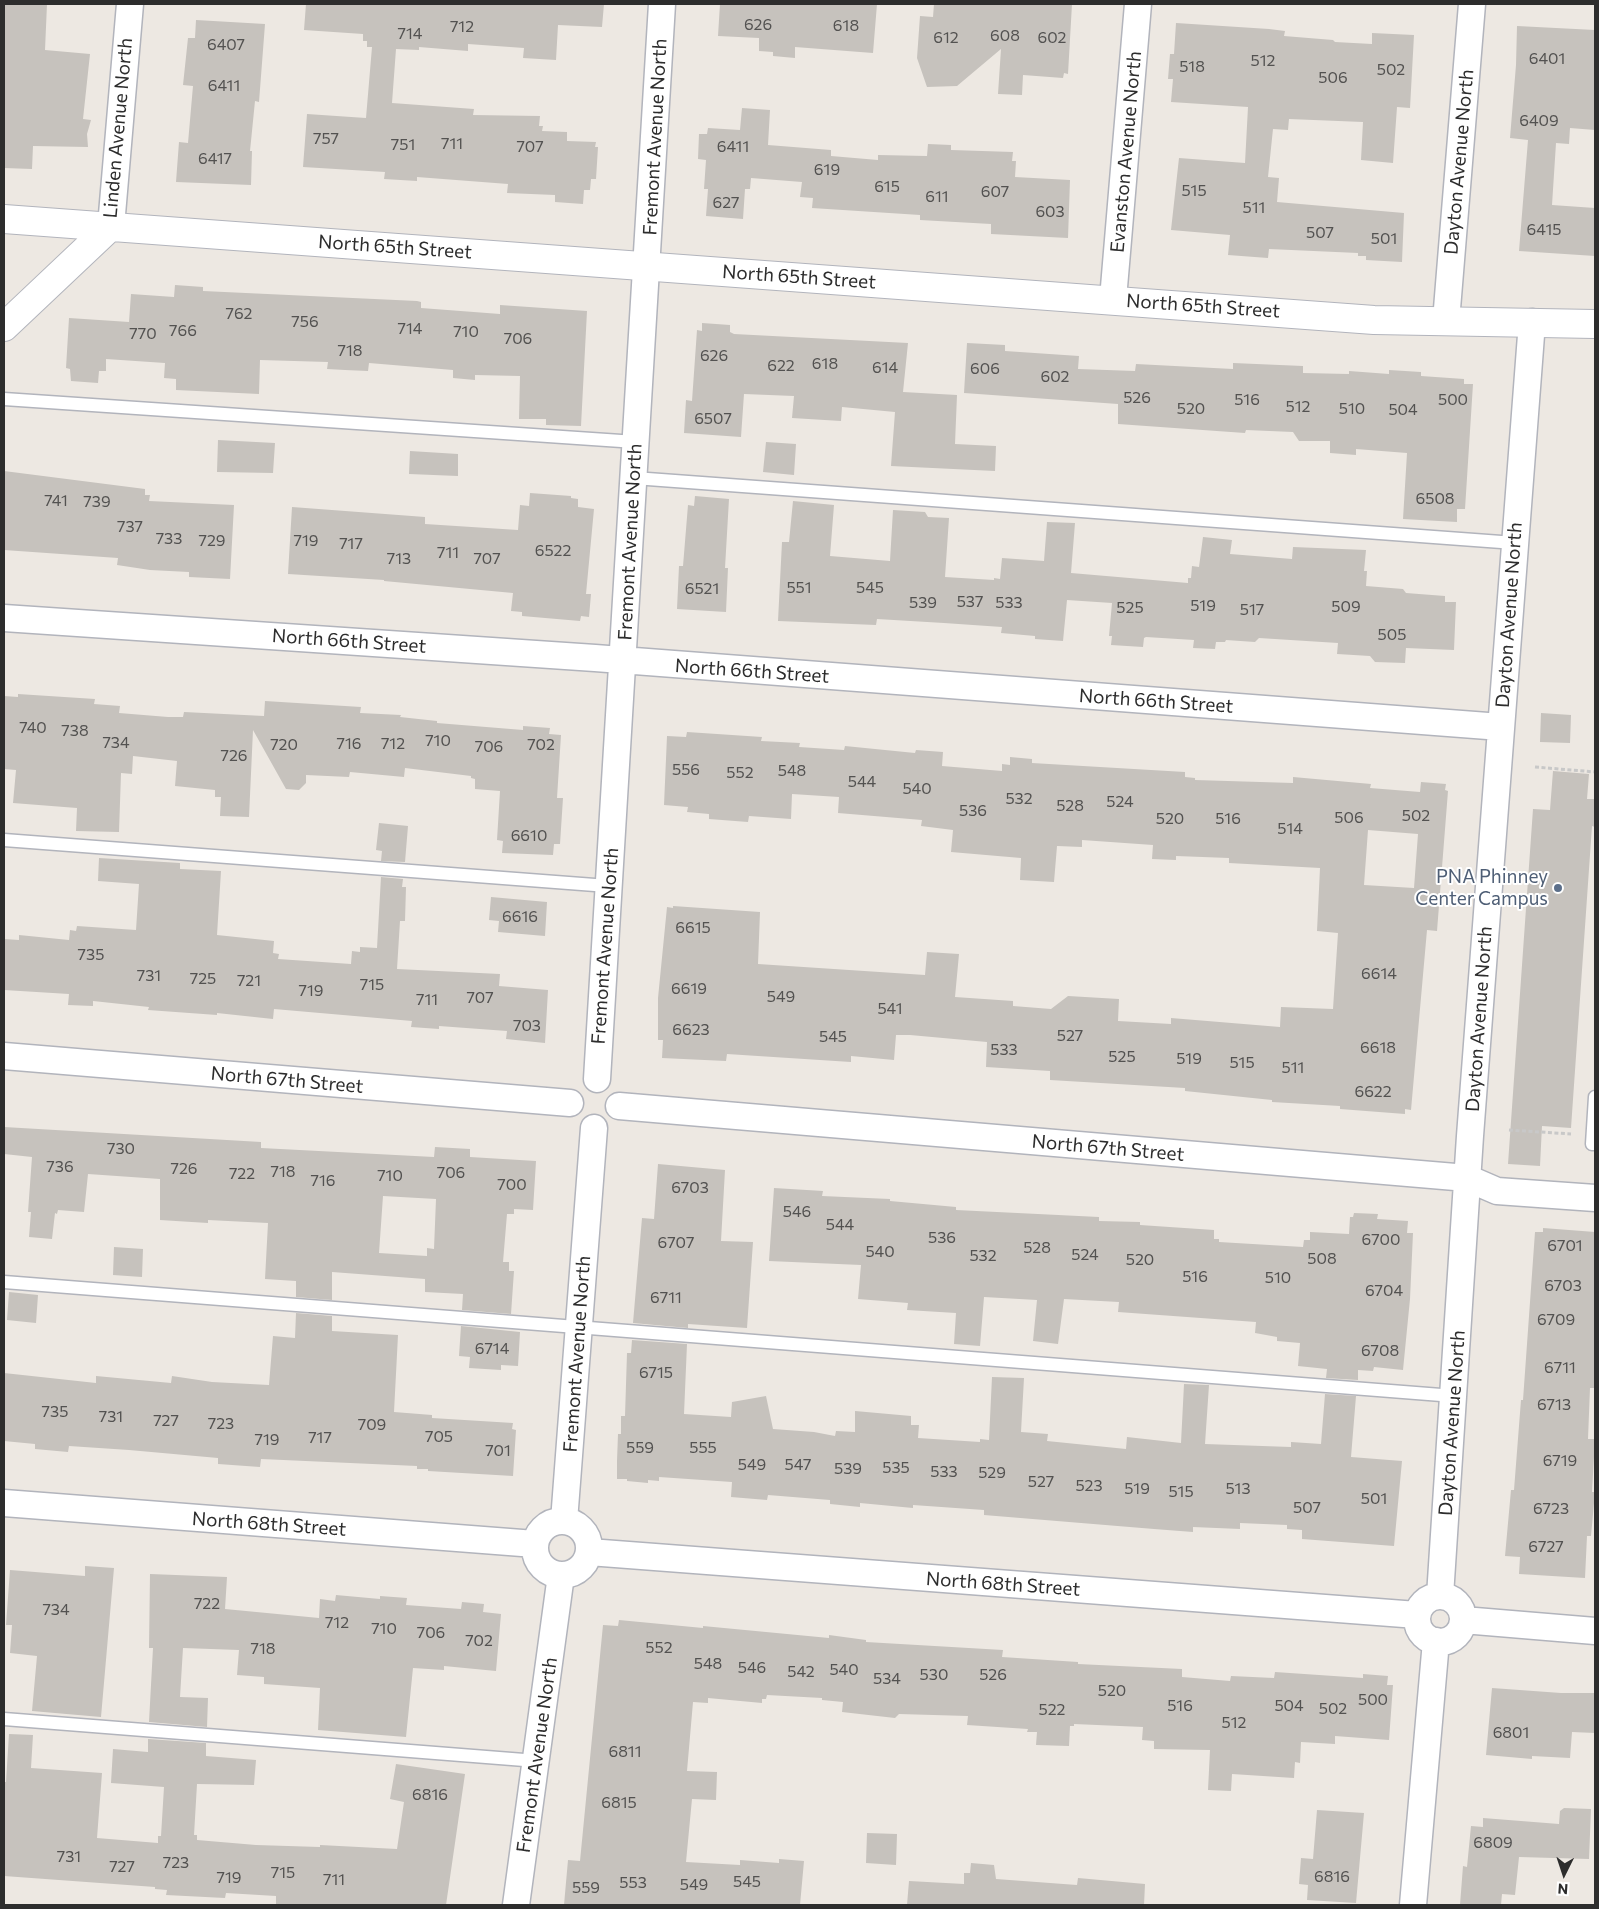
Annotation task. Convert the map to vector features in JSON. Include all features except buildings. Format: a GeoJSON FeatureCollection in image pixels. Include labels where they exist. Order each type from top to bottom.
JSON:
{"type":"FeatureCollection","features":[{"type":"Feature","properties":{"kind":"street","name":"Linden Avenue North"},"geometry":{"type":"LineString","coordinates":[[4,327],[111,226],[130,4]]}},
{"type":"Feature","properties":{"kind":"street","name":"Fremont Avenue North"},"geometry":{"type":"LineString","coordinates":[[597,1079],[624,661],[662,4]]}},
{"type":"Feature","properties":{"kind":"street","name":"Evanston Avenue North"},"geometry":{"type":"LineString","coordinates":[[1113,299],[1138,4]]}},
{"type":"Feature","properties":{"kind":"street","name":"Dayton Avenue North"},"geometry":{"type":"LineString","coordinates":[[1446,321],[1472,4]]}},
{"type":"Feature","properties":{"kind":"street","name":"North 65th Street"},"geometry":{"type":"LineString","coordinates":[[4,219],[1113,299],[1374,320],[1595,324]]}},
{"type":"Feature","properties":{"kind":"street","name":"Dayton Avenue North"},"geometry":{"type":"LineString","coordinates":[[1440,1596],[1467,1178],[1532,322]]}},
{"type":"Feature","properties":{"kind":"street","name":"North 66th Street"},"geometry":{"type":"LineString","coordinates":[[4,618],[624,661],[1501,727]]}},
{"type":"Feature","properties":{"kind":"street","name":"North 67th Street"},"geometry":{"type":"LineString","coordinates":[[4,1056],[570,1103]]}},
{"type":"Feature","properties":{"kind":"street"},"geometry":{"type":"LineString","coordinates":[[597,1079],[608,1082],[614,1087],[618,1094],[619,1106],[611,1122],[605,1126],[594,1128],[581,1124],[574,1118],[570,1103],[572,1093],[577,1086],[584,1081],[597,1079]]}},
{"type":"Feature","properties":{"kind":"street","name":"North 67th Street"},"geometry":{"type":"LineString","coordinates":[[619,1106],[1467,1178],[1497,1190],[1595,1198]]}},
{"type":"Feature","properties":{"kind":"street","name":"Fremont Avenue North"},"geometry":{"type":"LineString","coordinates":[[564,1521],[594,1128]]}},
{"type":"Feature","properties":{"kind":"street","name":"North 68th Street"},"geometry":{"type":"LineString","coordinates":[[4,1503],[535,1544]]}},
{"type":"Feature","properties":{"kind":"street"},"geometry":{"type":"LineString","coordinates":[[564,1521],[581,1528],[586,1536],[589,1552],[578,1570],[561,1575],[545,1570],[539,1563],[535,1544],[540,1532],[548,1525],[564,1521]]}},
{"type":"Feature","properties":{"kind":"street","name":"North 68th Street"},"geometry":{"type":"LineString","coordinates":[[589,1552],[1417,1615]]}},
{"type":"Feature","properties":{"kind":"street","name":"Fremont Avenue North"},"geometry":{"type":"LineString","coordinates":[[516,1905],[561,1575]]}},
{"type":"Feature","properties":{"kind":"street"},"geometry":{"type":"LineString","coordinates":[[1440,1596],[1454,1602],[1459,1607],[1463,1620],[1458,1633],[1447,1641],[1436,1641],[1425,1636],[1420,1630],[1417,1615],[1425,1602],[1440,1596]]}},
{"type":"Feature","properties":{"kind":"street"},"geometry":{"type":"LineString","coordinates":[[1463,1620],[1595,1631]]}},
{"type":"Feature","properties":{"kind":"street"},"geometry":{"type":"LineString","coordinates":[[1413,1905],[1436,1641]]}},
{"type":"Feature","properties":{"kind":"lane"},"geometry":{"type":"LineString","coordinates":[[4,399],[636,442]]}},
{"type":"Feature","properties":{"kind":"lane"},"geometry":{"type":"LineString","coordinates":[[634,478],[1515,543]]}},
{"type":"Feature","properties":{"kind":"lane"},"geometry":{"type":"LineString","coordinates":[[4,840],[608,886]]}},
{"type":"Feature","properties":{"kind":"lane"},"geometry":{"type":"LineString","coordinates":[[1595,1097],[1592,1144],[1595,1144]]}},
{"type":"Feature","properties":{"kind":"lane"},"geometry":{"type":"LineString","coordinates":[[4,1282],[579,1325],[1454,1396]]}},
{"type":"Feature","properties":{"kind":"lane"},"geometry":{"type":"LineString","coordinates":[[4,1719],[537,1761]]}},
{"type":"Feature","properties":{"kind":"path"},"geometry":{"type":"LineString","coordinates":[[1535,767],[1595,772]]}},
{"type":"Feature","properties":{"kind":"path"},"geometry":{"type":"LineString","coordinates":[[1509,1130],[1571,1134]]}},
{"type":"Feature","properties":{"kind":"place","name":"PNA Phinney Center Campus"},"geometry":{"type":"Point","coordinates":[1558,888]}}]}
